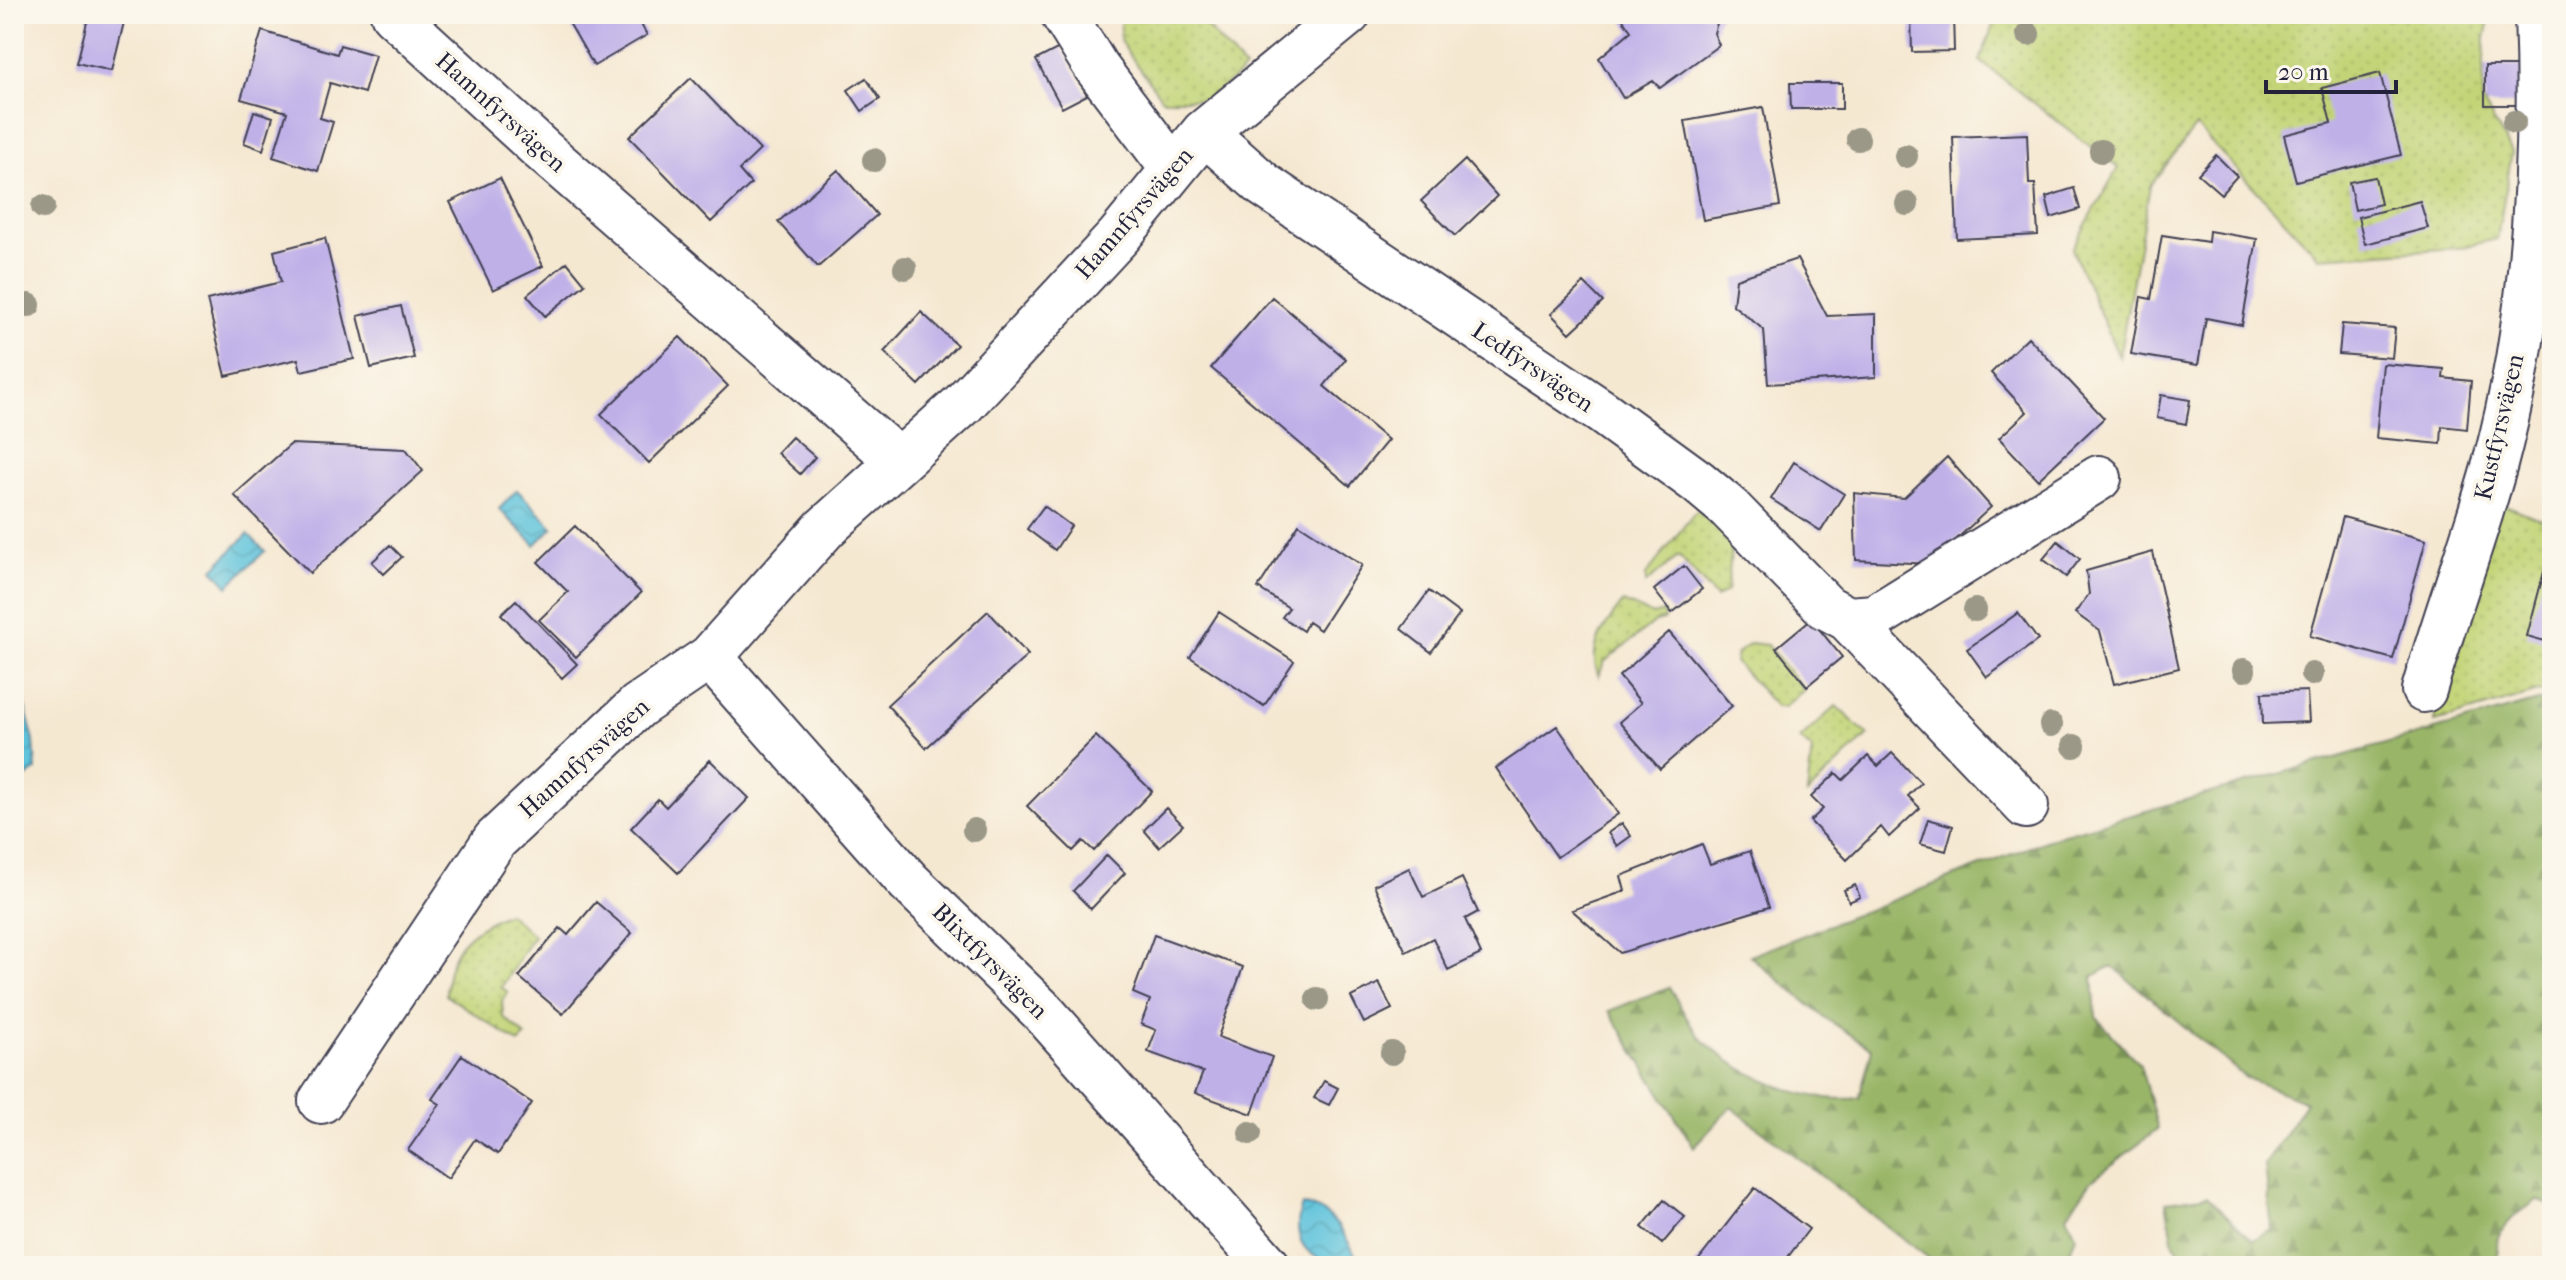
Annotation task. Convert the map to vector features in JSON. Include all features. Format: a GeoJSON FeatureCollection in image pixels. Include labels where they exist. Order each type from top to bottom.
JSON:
{"type":"FeatureCollection","features":[{"type":"Feature","properties":{"kind":"street","name":"Hamnfyrsvägen"},"geometry":{"type":"LineString","coordinates":[[393,14],[542,150],[899,461]]}},
{"type":"Feature","properties":{"kind":"street"},"geometry":{"type":"LineString","coordinates":[[1063,14],[1096,67],[1173,169]]}},
{"type":"Feature","properties":{"kind":"street","name":"Hamnfyrsvägen"},"geometry":{"type":"LineString","coordinates":[[321,1101],[495,840],[638,706],[710,657],[825,528],[963,404],[1119,236],[1204,132],[1348,14]]}},
{"type":"Feature","properties":{"kind":"street","name":"Kustfyrsvägen"},"geometry":{"type":"LineString","coordinates":[[2424,690],[2495,464],[2526,311],[2541,98],[2537,14]]}},
{"type":"Feature","properties":{"kind":"street","name":"Ledfyrsvägen"},"geometry":{"type":"LineString","coordinates":[[1204,132],[1264,185],[1602,412],[1698,482],[1729,508],[1826,607],[1848,619],[2026,806]]}},
{"type":"Feature","properties":{"kind":"street"},"geometry":{"type":"LineString","coordinates":[[1848,619],[1875,617],[2099,478]]}},
{"type":"Feature","properties":{"kind":"street","name":"Blixtfyrsvägen"},"geometry":{"type":"LineString","coordinates":[[710,657],[908,881],[1042,1011],[1268,1266]]}},
{"type":"Feature","properties":{"kind":"green space"},"geometry":{"type":"Polygon","coordinates":[[[1121,14],[1195,14],[1245,69],[1209,99],[1162,99],[1120,41],[1121,14]]]}},
{"type":"Feature","properties":{"kind":"green space"},"geometry":{"type":"Polygon","coordinates":[[[1997,14],[2490,14],[2485,38],[2482,101],[2512,152],[2497,239],[2458,248],[2319,257],[2196,126],[2150,186],[2119,357],[2072,249],[2118,168],[1980,61],[1997,14]]]}},
{"type":"Feature","properties":{"kind":"green space"},"geometry":{"type":"Polygon","coordinates":[[[2498,502],[2552,524],[2552,688],[2435,722],[2438,697],[2498,502]]]}},
{"type":"Feature","properties":{"kind":"green space"},"geometry":{"type":"Polygon","coordinates":[[[1706,506],[1733,537],[1727,591],[1716,598],[1679,556],[1646,583],[1646,575],[1695,512],[1706,506]]]}},
{"type":"Feature","properties":{"kind":"green space"},"geometry":{"type":"Polygon","coordinates":[[[1623,602],[1653,615],[1663,612],[1664,620],[1655,622],[1604,662],[1599,677],[1596,646],[1623,602]]]}},
{"type":"Feature","properties":{"kind":"green space"},"geometry":{"type":"Polygon","coordinates":[[[1750,643],[1767,645],[1804,690],[1784,707],[1776,707],[1735,662],[1737,653],[1750,643]]]}},
{"type":"Feature","properties":{"kind":"green space"},"geometry":{"type":"Polygon","coordinates":[[[2552,697],[2552,1206],[2537,1200],[2505,1226],[2498,1242],[2499,1266],[2191,1266],[2174,1244],[2166,1202],[2207,1196],[2252,1240],[2272,1230],[2265,1165],[2306,1102],[2246,1078],[2112,966],[2093,976],[2096,1017],[2140,1065],[2158,1129],[2092,1180],[2067,1215],[2076,1235],[2065,1266],[1939,1266],[1731,1107],[1694,1147],[1609,1011],[1669,987],[1702,1039],[1735,1065],[1796,1092],[1817,1097],[1859,1098],[1872,1049],[1824,1017],[1750,956],[2061,835],[2552,697]]]}},
{"type":"Feature","properties":{"kind":"green space"},"geometry":{"type":"Polygon","coordinates":[[[1836,706],[1868,735],[1807,794],[1812,749],[1800,739],[1836,706]]]}},
{"type":"Feature","properties":{"kind":"green space"},"geometry":{"type":"Polygon","coordinates":[[[508,913],[534,936],[501,987],[508,992],[502,1001],[503,1017],[526,1036],[519,1043],[446,995],[450,965],[462,944],[481,927],[508,913]]]}},
{"type":"Feature","properties":{"kind":"water"},"geometry":{"type":"Polygon","coordinates":[[[517,490],[553,527],[535,545],[499,509],[517,490]]]}},
{"type":"Feature","properties":{"kind":"water"},"geometry":{"type":"Polygon","coordinates":[[[248,534],[265,551],[228,586],[213,569],[248,534]]]}},
{"type":"Feature","properties":{"kind":"water"},"geometry":{"type":"Polygon","coordinates":[[[14,665],[34,741],[36,770],[14,785],[14,665]]]}},
{"type":"Feature","properties":{"kind":"water"},"geometry":{"type":"Polygon","coordinates":[[[1302,1205],[1332,1219],[1361,1266],[1333,1263],[1310,1253],[1299,1234],[1302,1205]]]}},
{"type":"Feature","properties":{"kind":"building"},"geometry":{"type":"Polygon","coordinates":[[[89,14],[126,14],[112,71],[77,63],[89,14]]]}},
{"type":"Feature","properties":{"kind":"building"},"geometry":{"type":"Polygon","coordinates":[[[564,14],[635,14],[647,35],[594,66],[564,14]]]}},
{"type":"Feature","properties":{"kind":"building"},"geometry":{"type":"Polygon","coordinates":[[[1619,14],[1720,14],[1714,33],[1719,45],[1660,88],[1653,81],[1623,98],[1599,58],[1631,31],[1619,14]]]}},
{"type":"Feature","properties":{"kind":"building"},"geometry":{"type":"Polygon","coordinates":[[[1911,14],[1953,14],[1954,51],[1912,52],[1911,14]]]}},
{"type":"Feature","properties":{"kind":"building"},"geometry":{"type":"Polygon","coordinates":[[[262,31],[337,54],[340,45],[375,55],[364,93],[330,83],[320,118],[333,122],[318,171],[273,157],[287,112],[241,99],[262,31]]]}},
{"type":"Feature","properties":{"kind":"building"},"geometry":{"type":"Polygon","coordinates":[[[1061,47],[1087,95],[1062,108],[1036,60],[1061,47]]]}},
{"type":"Feature","properties":{"kind":"building"},"geometry":{"type":"Polygon","coordinates":[[[2485,66],[2525,66],[2525,105],[2485,105],[2485,66]]]}},
{"type":"Feature","properties":{"kind":"building"},"geometry":{"type":"Polygon","coordinates":[[[2380,73],[2401,155],[2296,181],[2284,135],[2331,123],[2322,88],[2380,73]]]}},
{"type":"Feature","properties":{"kind":"building"},"geometry":{"type":"Polygon","coordinates":[[[691,78],[760,150],[739,170],[751,184],[711,222],[629,137],[691,78]]]}},
{"type":"Feature","properties":{"kind":"building"},"geometry":{"type":"Polygon","coordinates":[[[866,78],[880,99],[862,111],[848,90],[866,78]]]}},
{"type":"Feature","properties":{"kind":"building"},"geometry":{"type":"Polygon","coordinates":[[[1790,83],[1842,83],[1842,109],[1791,109],[1790,83]]]}},
{"type":"Feature","properties":{"kind":"building"},"geometry":{"type":"Polygon","coordinates":[[[1763,107],[1780,206],[1703,220],[1685,121],[1763,107]]]}},
{"type":"Feature","properties":{"kind":"building"},"geometry":{"type":"Polygon","coordinates":[[[254,111],[273,117],[263,150],[244,143],[254,111]]]}},
{"type":"Feature","properties":{"kind":"building"},"geometry":{"type":"Polygon","coordinates":[[[2027,134],[2029,184],[2035,184],[2038,235],[1957,239],[1953,137],[2027,134]]]}},
{"type":"Feature","properties":{"kind":"building"},"geometry":{"type":"Polygon","coordinates":[[[2216,155],[2237,176],[2221,194],[2198,174],[2216,155]]]}},
{"type":"Feature","properties":{"kind":"building"},"geometry":{"type":"Polygon","coordinates":[[[1465,160],[1497,196],[1455,236],[1421,201],[1465,160]]]}},
{"type":"Feature","properties":{"kind":"building"},"geometry":{"type":"Polygon","coordinates":[[[838,170],[877,215],[818,267],[778,222],[838,170]]]}},
{"type":"Feature","properties":{"kind":"building"},"geometry":{"type":"Polygon","coordinates":[[[2375,177],[2381,204],[2355,210],[2349,182],[2375,177]]]}},
{"type":"Feature","properties":{"kind":"building"},"geometry":{"type":"Polygon","coordinates":[[[500,178],[543,266],[493,290],[450,202],[500,178]]]}},
{"type":"Feature","properties":{"kind":"building"},"geometry":{"type":"Polygon","coordinates":[[[2074,188],[2080,209],[2051,218],[2046,197],[2074,188]]]}},
{"type":"Feature","properties":{"kind":"building"},"geometry":{"type":"Polygon","coordinates":[[[2420,201],[2428,228],[2365,244],[2358,217],[2420,201]]]}},
{"type":"Feature","properties":{"kind":"building"},"geometry":{"type":"Polygon","coordinates":[[[2209,231],[2257,239],[2242,325],[2206,318],[2198,365],[2131,354],[2141,297],[2151,299],[2162,235],[2208,242],[2209,231]]]}},
{"type":"Feature","properties":{"kind":"building"},"geometry":{"type":"Polygon","coordinates":[[[325,238],[354,359],[301,371],[298,359],[226,376],[207,300],[281,282],[274,251],[325,238]]]}},
{"type":"Feature","properties":{"kind":"building"},"geometry":{"type":"Polygon","coordinates":[[[1797,259],[1827,316],[1876,314],[1876,377],[1768,384],[1764,330],[1733,305],[1736,279],[1797,259]]]}},
{"type":"Feature","properties":{"kind":"building"},"geometry":{"type":"Polygon","coordinates":[[[567,262],[585,284],[545,316],[527,295],[567,262]]]}},
{"type":"Feature","properties":{"kind":"building"},"geometry":{"type":"Polygon","coordinates":[[[1584,283],[1603,302],[1570,333],[1551,314],[1584,283]]]}},
{"type":"Feature","properties":{"kind":"building"},"geometry":{"type":"Polygon","coordinates":[[[1272,297],[1346,359],[1324,386],[1388,440],[1350,486],[1211,368],[1272,297]]]}},
{"type":"Feature","properties":{"kind":"building"},"geometry":{"type":"Polygon","coordinates":[[[401,306],[414,358],[371,368],[358,316],[401,306]]]}},
{"type":"Feature","properties":{"kind":"building"},"geometry":{"type":"Polygon","coordinates":[[[921,312],[957,345],[919,385],[884,352],[921,312]]]}},
{"type":"Feature","properties":{"kind":"building"},"geometry":{"type":"Polygon","coordinates":[[[2342,324],[2395,328],[2392,358],[2339,354],[2342,324]]]}},
{"type":"Feature","properties":{"kind":"building"},"geometry":{"type":"Polygon","coordinates":[[[680,337],[728,386],[649,463],[601,414],[680,337]]]}},
{"type":"Feature","properties":{"kind":"building"},"geometry":{"type":"Polygon","coordinates":[[[2028,337],[2104,418],[2038,480],[1999,438],[2027,412],[1991,373],[2028,337]]]}},
{"type":"Feature","properties":{"kind":"building"},"geometry":{"type":"Polygon","coordinates":[[[2383,364],[2444,369],[2443,378],[2471,381],[2467,429],[2442,426],[2441,444],[2376,438],[2383,364]]]}},
{"type":"Feature","properties":{"kind":"building"},"geometry":{"type":"Polygon","coordinates":[[[2161,395],[2190,400],[2186,424],[2157,418],[2161,395]]]}},
{"type":"Feature","properties":{"kind":"building"},"geometry":{"type":"Polygon","coordinates":[[[792,437],[815,457],[800,474],[777,453],[792,437]]]}},
{"type":"Feature","properties":{"kind":"building"},"geometry":{"type":"Polygon","coordinates":[[[291,444],[406,449],[423,471],[310,573],[234,495],[291,444]]]}},
{"type":"Feature","properties":{"kind":"building"},"geometry":{"type":"Polygon","coordinates":[[[1947,457],[1991,507],[1930,564],[1856,560],[1854,493],[1904,498],[1947,457]]]}},
{"type":"Feature","properties":{"kind":"building"},"geometry":{"type":"Polygon","coordinates":[[[1794,462],[1844,494],[1821,531],[1771,499],[1794,462]]]}},
{"type":"Feature","properties":{"kind":"building"},"geometry":{"type":"Polygon","coordinates":[[[1044,506],[1071,526],[1055,550],[1027,529],[1044,506]]]}},
{"type":"Feature","properties":{"kind":"building"},"geometry":{"type":"Polygon","coordinates":[[[2343,517],[2426,540],[2393,659],[2310,636],[2343,517]]]}},
{"type":"Feature","properties":{"kind":"building"},"geometry":{"type":"Polygon","coordinates":[[[1299,524],[1362,565],[1320,630],[1308,622],[1303,631],[1282,617],[1289,608],[1258,588],[1299,524]]]}},
{"type":"Feature","properties":{"kind":"building"},"geometry":{"type":"Polygon","coordinates":[[[575,526],[641,593],[576,657],[539,620],[568,592],[538,562],[575,526]]]}},
{"type":"Feature","properties":{"kind":"building"},"geometry":{"type":"Polygon","coordinates":[[[2058,541],[2080,559],[2066,577],[2043,559],[2058,541]]]}},
{"type":"Feature","properties":{"kind":"building"},"geometry":{"type":"Polygon","coordinates":[[[390,545],[402,557],[384,574],[372,562],[390,545]]]}},
{"type":"Feature","properties":{"kind":"building"},"geometry":{"type":"Polygon","coordinates":[[[2153,552],[2179,668],[2114,684],[2100,631],[2075,613],[2089,594],[2086,571],[2153,552]]]}},
{"type":"Feature","properties":{"kind":"building"},"geometry":{"type":"Polygon","coordinates":[[[1684,566],[1702,589],[1672,613],[1654,590],[1684,566]]]}},
{"type":"Feature","properties":{"kind":"building"},"geometry":{"type":"Polygon","coordinates":[[[2545,568],[2552,570],[2552,643],[2527,636],[2545,568]]]}},
{"type":"Feature","properties":{"kind":"building"},"geometry":{"type":"Polygon","coordinates":[[[1429,591],[1460,614],[1431,652],[1401,629],[1429,591]]]}},
{"type":"Feature","properties":{"kind":"building"},"geometry":{"type":"Polygon","coordinates":[[[516,600],[577,664],[562,678],[501,614],[516,600]]]}},
{"type":"Feature","properties":{"kind":"building"},"geometry":{"type":"Polygon","coordinates":[[[988,611],[1028,655],[926,748],[887,705],[988,611]]]}},
{"type":"Feature","properties":{"kind":"building"},"geometry":{"type":"Polygon","coordinates":[[[1219,612],[1294,661],[1264,706],[1190,657],[1219,612]]]}},
{"type":"Feature","properties":{"kind":"building"},"geometry":{"type":"Polygon","coordinates":[[[2018,613],[2038,640],[1987,677],[1967,649],[2018,613]]]}},
{"type":"Feature","properties":{"kind":"building"},"geometry":{"type":"Polygon","coordinates":[[[1811,619],[1842,657],[1807,686],[1776,648],[1811,619]]]}},
{"type":"Feature","properties":{"kind":"building"},"geometry":{"type":"Polygon","coordinates":[[[1669,632],[1732,706],[1660,769],[1619,722],[1641,703],[1619,676],[1669,632]]]}},
{"type":"Feature","properties":{"kind":"building"},"geometry":{"type":"Polygon","coordinates":[[[2307,691],[2309,722],[2263,724],[2262,693],[2307,691]]]}},
{"type":"Feature","properties":{"kind":"building"},"geometry":{"type":"Polygon","coordinates":[[[1557,726],[1618,814],[1557,857],[1496,768],[1557,726]]]}},
{"type":"Feature","properties":{"kind":"building"},"geometry":{"type":"Polygon","coordinates":[[[1096,736],[1152,791],[1094,851],[1083,841],[1073,851],[1027,806],[1096,736]]]}},
{"type":"Feature","properties":{"kind":"building"},"geometry":{"type":"Polygon","coordinates":[[[1892,753],[1921,783],[1908,796],[1920,808],[1889,837],[1881,827],[1847,860],[1810,821],[1823,809],[1811,797],[1836,773],[1843,780],[1868,756],[1878,766],[1892,753]]]}},
{"type":"Feature","properties":{"kind":"building"},"geometry":{"type":"Polygon","coordinates":[[[710,760],[749,798],[678,873],[631,828],[658,799],[666,807],[710,760]]]}},
{"type":"Feature","properties":{"kind":"building"},"geometry":{"type":"Polygon","coordinates":[[[1166,808],[1183,825],[1159,847],[1144,830],[1166,808]]]}},
{"type":"Feature","properties":{"kind":"building"},"geometry":{"type":"Polygon","coordinates":[[[1928,819],[1953,826],[1946,851],[1920,844],[1928,819]]]}},
{"type":"Feature","properties":{"kind":"building"},"geometry":{"type":"Polygon","coordinates":[[[1622,823],[1631,836],[1617,846],[1608,833],[1622,823]]]}},
{"type":"Feature","properties":{"kind":"building"},"geometry":{"type":"Polygon","coordinates":[[[1702,844],[1710,864],[1750,851],[1769,907],[1620,953],[1572,910],[1625,891],[1621,876],[1702,844]]]}},
{"type":"Feature","properties":{"kind":"building"},"geometry":{"type":"Polygon","coordinates":[[[1107,855],[1125,873],[1091,909],[1073,891],[1107,855]]]}},
{"type":"Feature","properties":{"kind":"building"},"geometry":{"type":"Polygon","coordinates":[[[1409,868],[1423,897],[1462,878],[1478,912],[1465,919],[1481,954],[1448,970],[1433,938],[1406,952],[1374,885],[1409,868]]]}},
{"type":"Feature","properties":{"kind":"building"},"geometry":{"type":"Polygon","coordinates":[[[1855,885],[1860,897],[1849,902],[1844,890],[1855,885]]]}},
{"type":"Feature","properties":{"kind":"building"},"geometry":{"type":"Polygon","coordinates":[[[596,902],[632,933],[563,1014],[519,977],[560,928],[568,935],[596,902]]]}},
{"type":"Feature","properties":{"kind":"building"},"geometry":{"type":"Polygon","coordinates":[[[1154,935],[1243,967],[1218,1037],[1272,1057],[1252,1114],[1195,1093],[1203,1072],[1148,1052],[1156,1030],[1141,1024],[1150,1000],[1133,993],[1154,935]]]}},
{"type":"Feature","properties":{"kind":"building"},"geometry":{"type":"Polygon","coordinates":[[[1379,983],[1392,1009],[1364,1023],[1351,997],[1379,983]]]}},
{"type":"Feature","properties":{"kind":"building"},"geometry":{"type":"Polygon","coordinates":[[[462,1055],[532,1103],[498,1154],[475,1139],[448,1178],[408,1150],[440,1104],[432,1099],[462,1055]]]}},
{"type":"Feature","properties":{"kind":"building"},"geometry":{"type":"Polygon","coordinates":[[[1324,1081],[1338,1088],[1329,1105],[1314,1098],[1324,1081]]]}},
{"type":"Feature","properties":{"kind":"building"},"geometry":{"type":"Polygon","coordinates":[[[1755,1188],[1809,1229],[1781,1266],[1694,1266],[1755,1188]]]}},
{"type":"Feature","properties":{"kind":"building"},"geometry":{"type":"Polygon","coordinates":[[[1664,1200],[1685,1217],[1662,1244],[1642,1227],[1664,1200]]]}}]}
